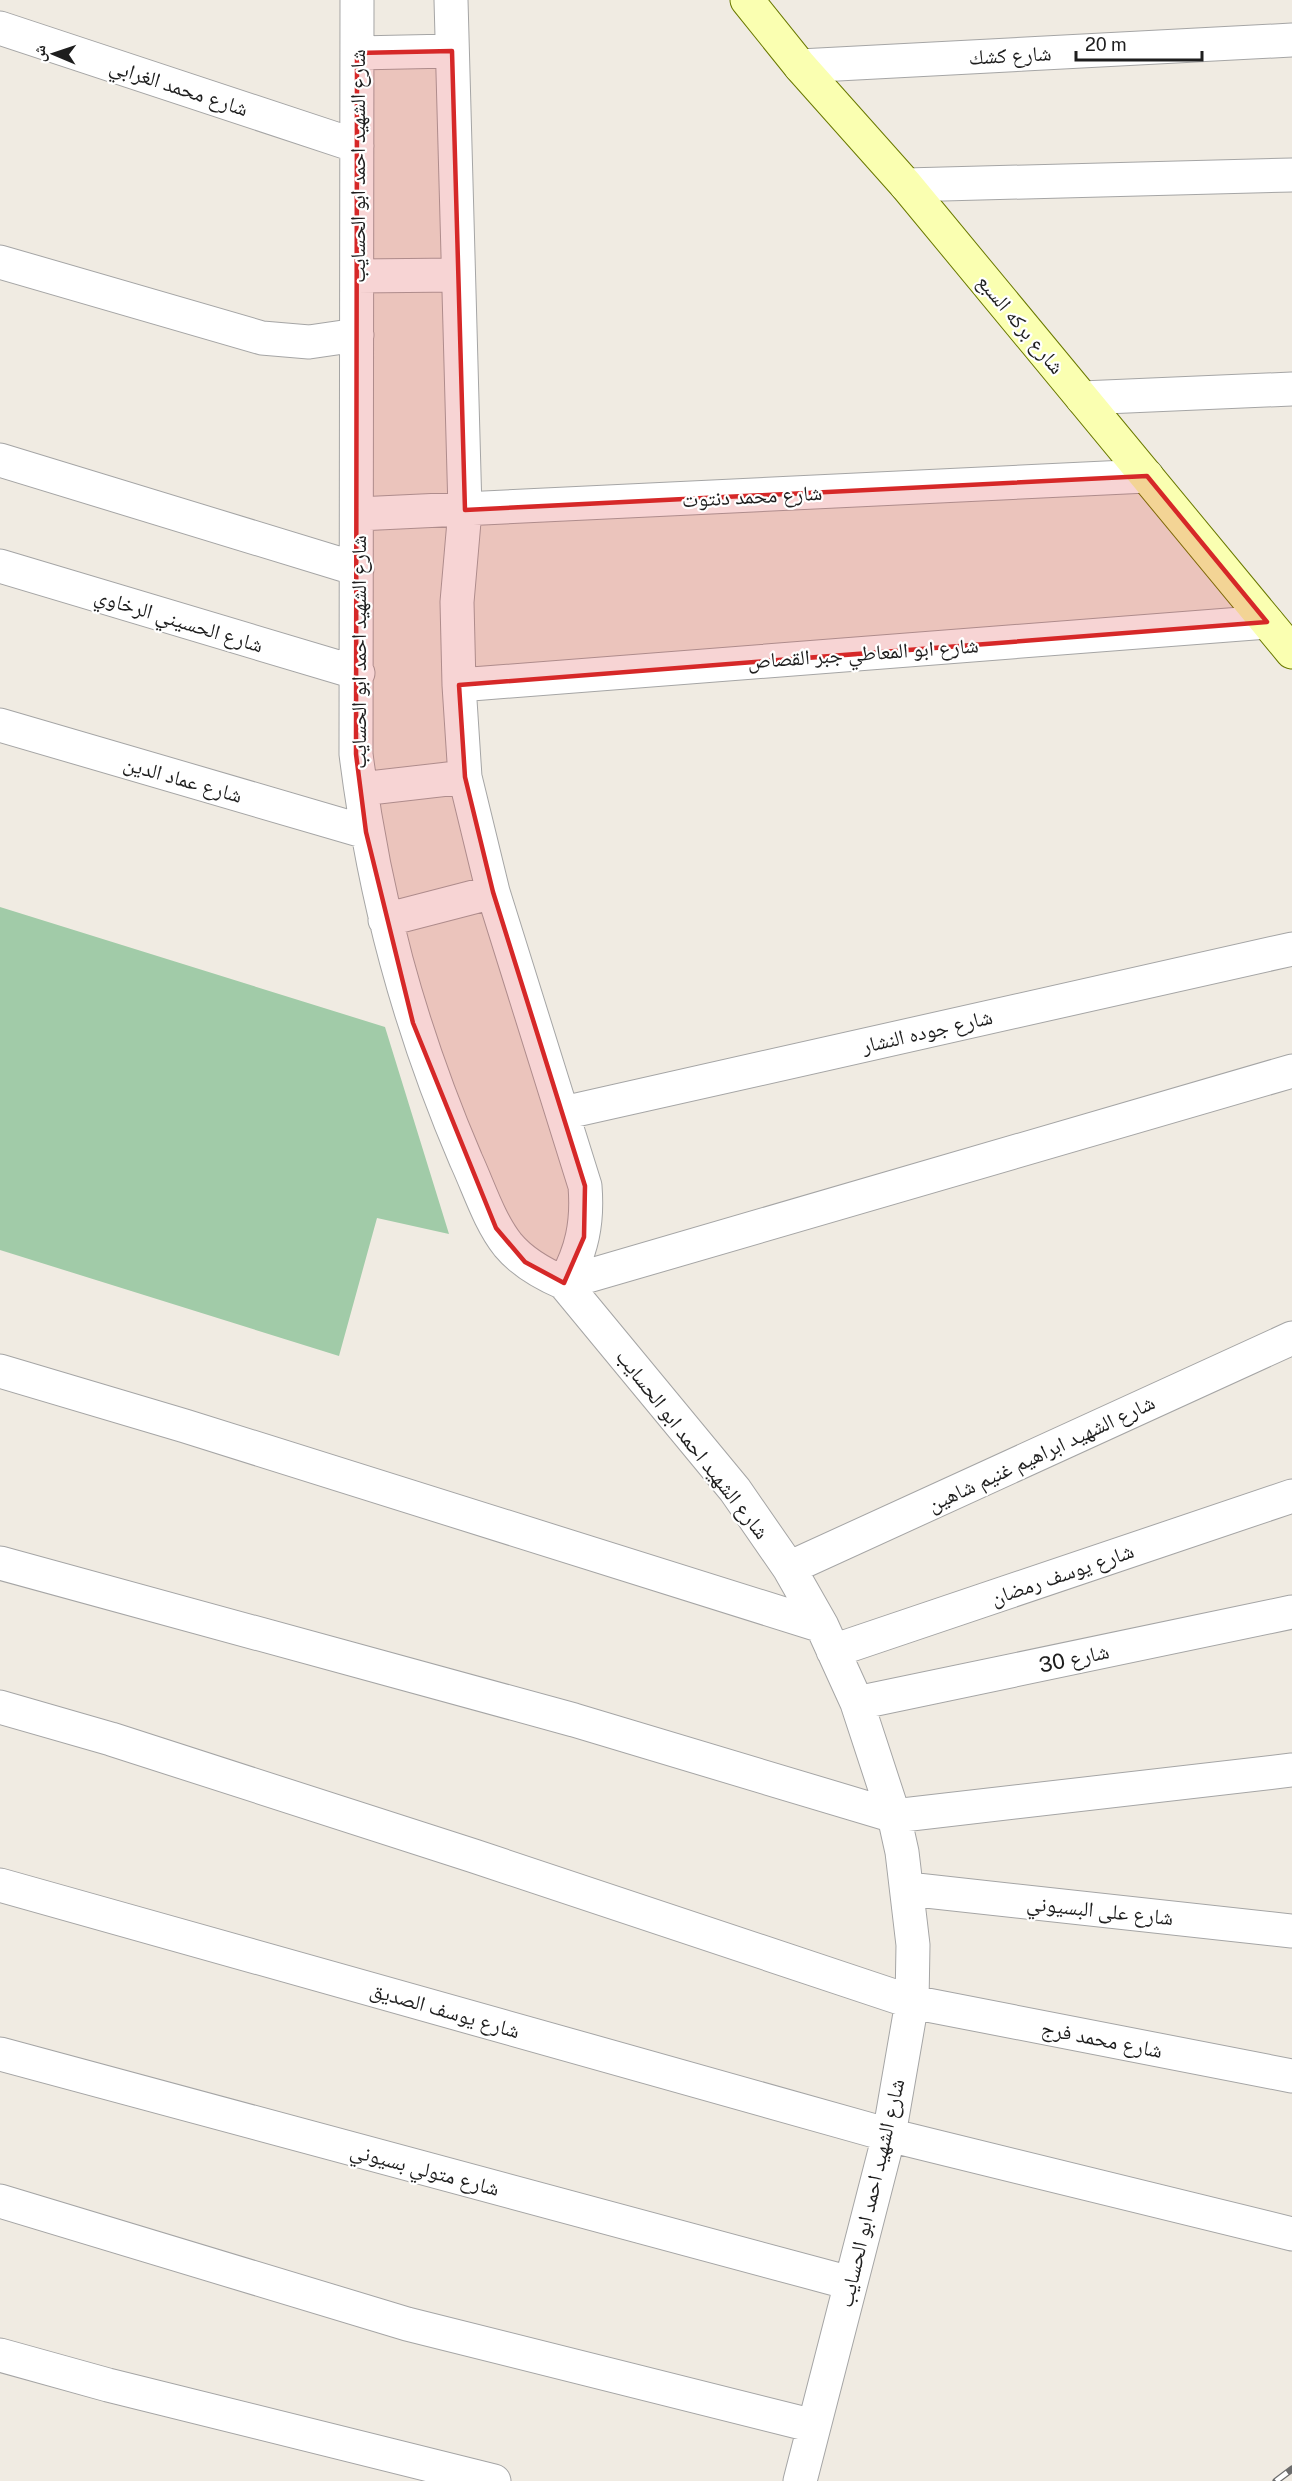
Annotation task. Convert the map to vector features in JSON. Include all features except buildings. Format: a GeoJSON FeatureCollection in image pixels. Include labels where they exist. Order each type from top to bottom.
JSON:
{"type":"FeatureCollection","features":[{"type":"Feature","properties":{"kind":"main road","name":"شارع بركه السبع"},"geometry":{"type":"LineString","coordinates":[[747,0],[800,66],[906,185],[1292,652]]}},
{"type":"Feature","properties":{"kind":"street","name":"شارع الشهيد احمد ابو الحسايب"},"geometry":{"type":"LineString","coordinates":[[357,0],[358,673],[356,754],[366,832],[385,920],[417,1033],[447,1115],[496,1228],[525,1262],[544,1275],[564,1283],[735,1490],[789,1568],[827,1639],[857,1703],[894,1816],[908,1889],[913,1945],[912,2002],[889,2135],[800,2481]]}},
{"type":"Feature","properties":{"kind":"street"},"geometry":{"type":"LineString","coordinates":[[451,0],[465,510],[457,602],[465,777],[493,892],[585,1186],[587,1211],[584,1237],[576,1261],[564,1283]]}},
{"type":"Feature","properties":{"kind":"street","name":"شارع محمد الغرابي"},"geometry":{"type":"LineString","coordinates":[[0,28],[357,146]]}},
{"type":"Feature","properties":{"kind":"street","name":"شارع كشك"},"geometry":{"type":"LineString","coordinates":[[800,66],[1292,40]]}},
{"type":"Feature","properties":{"kind":"street"},"geometry":{"type":"LineString","coordinates":[[357,53],[452,51]]}},
{"type":"Feature","properties":{"kind":"street"},"geometry":{"type":"LineString","coordinates":[[906,185],[1292,175]]}},
{"type":"Feature","properties":{"kind":"street"},"geometry":{"type":"LineString","coordinates":[[0,262],[262,338],[309,342],[357,335]]}},
{"type":"Feature","properties":{"kind":"street"},"geometry":{"type":"LineString","coordinates":[[357,276],[458,275]]}},
{"type":"Feature","properties":{"kind":"street"},"geometry":{"type":"LineString","coordinates":[[1082,398],[1292,389]]}},
{"type":"Feature","properties":{"kind":"street"},"geometry":{"type":"LineString","coordinates":[[0,460],[357,569]]}},
{"type":"Feature","properties":{"kind":"street","name":"شارع محمد دنتوت"},"geometry":{"type":"LineString","coordinates":[[358,514],[1147,476]]}},
{"type":"Feature","properties":{"kind":"street","name":"شارع الحسيني الرخاوي"},"geometry":{"type":"LineString","coordinates":[[0,566],[358,673]]}},
{"type":"Feature","properties":{"kind":"street","name":"شارع ابو المعاطي جبر القصاص"},"geometry":{"type":"LineString","coordinates":[[459,685],[1267,622]]}},
{"type":"Feature","properties":{"kind":"street","name":"شارع عماد الدين"},"geometry":{"type":"LineString","coordinates":[[0,725],[366,832]]}},
{"type":"Feature","properties":{"kind":"street"},"geometry":{"type":"LineString","coordinates":[[361,789],[465,777]]}},
{"type":"Feature","properties":{"kind":"street"},"geometry":{"type":"LineString","coordinates":[[385,920],[493,892]]}},
{"type":"Feature","properties":{"kind":"street","name":"شارع جوده النشار"},"geometry":{"type":"LineString","coordinates":[[562,1113],[1292,949]]}},
{"type":"Feature","properties":{"kind":"street"},"geometry":{"type":"LineString","coordinates":[[564,1283],[1292,1071]]}},
{"type":"Feature","properties":{"kind":"street","name":"شارع الشهيد ابراهيم غنيم شاهين"},"geometry":{"type":"LineString","coordinates":[[789,1568],[1292,1338]]}},
{"type":"Feature","properties":{"kind":"street"},"geometry":{"type":"LineString","coordinates":[[0,1371],[208,1433],[827,1639]]}},
{"type":"Feature","properties":{"kind":"street","name":"شارع يوسف رمضان"},"geometry":{"type":"LineString","coordinates":[[827,1639],[1292,1496]]}},
{"type":"Feature","properties":{"kind":"street"},"geometry":{"type":"LineString","coordinates":[[0,1563],[574,1720],[894,1816],[1292,1770]]}},
{"type":"Feature","properties":{"kind":"street","name":"شارع 30"},"geometry":{"type":"LineString","coordinates":[[857,1703],[1292,1612]]}},
{"type":"Feature","properties":{"kind":"street","name":"شارع محمد فرج"},"geometry":{"type":"LineString","coordinates":[[0,1707],[111,1739],[912,2002],[1292,2076]]}},
{"type":"Feature","properties":{"kind":"street","name":"شارع يوسف الصديق"},"geometry":{"type":"LineString","coordinates":[[0,1885],[889,2135],[1292,2234]]}},
{"type":"Feature","properties":{"kind":"street","name":"شارع على البسيوني"},"geometry":{"type":"LineString","coordinates":[[908,1889],[1292,1931]]}},
{"type":"Feature","properties":{"kind":"street","name":"شارع متولي بسيوني"},"geometry":{"type":"LineString","coordinates":[[0,2054],[850,2283]]}},
{"type":"Feature","properties":{"kind":"street"},"geometry":{"type":"LineString","coordinates":[[0,2201],[407,2324],[814,2426]]}},
{"type":"Feature","properties":{"kind":"street"},"geometry":{"type":"LineString","coordinates":[[0,2355],[108,2385],[494,2481]]}},
{"type":"Feature","properties":{"kind":"highlighted area"},"geometry":{"type":"Polygon","coordinates":[[[452,51],[465,510],[1147,476],[1267,622],[459,685],[465,777],[493,892],[585,1186],[584,1237],[564,1283],[525,1262],[496,1228],[413,1023],[366,832],[356,754],[357,53],[452,51]]]}},
{"type":"Feature","properties":{"kind":"green space"},"geometry":{"type":"Polygon","coordinates":[[[0,907],[385,1027],[449,1234],[377,1218],[339,1356],[0,1250],[0,907]]]}},
{"type":"Feature","properties":{"kind":"railway"},"geometry":{"type":"LineString","coordinates":[[1276,2481],[1292,2469]]}}]}
